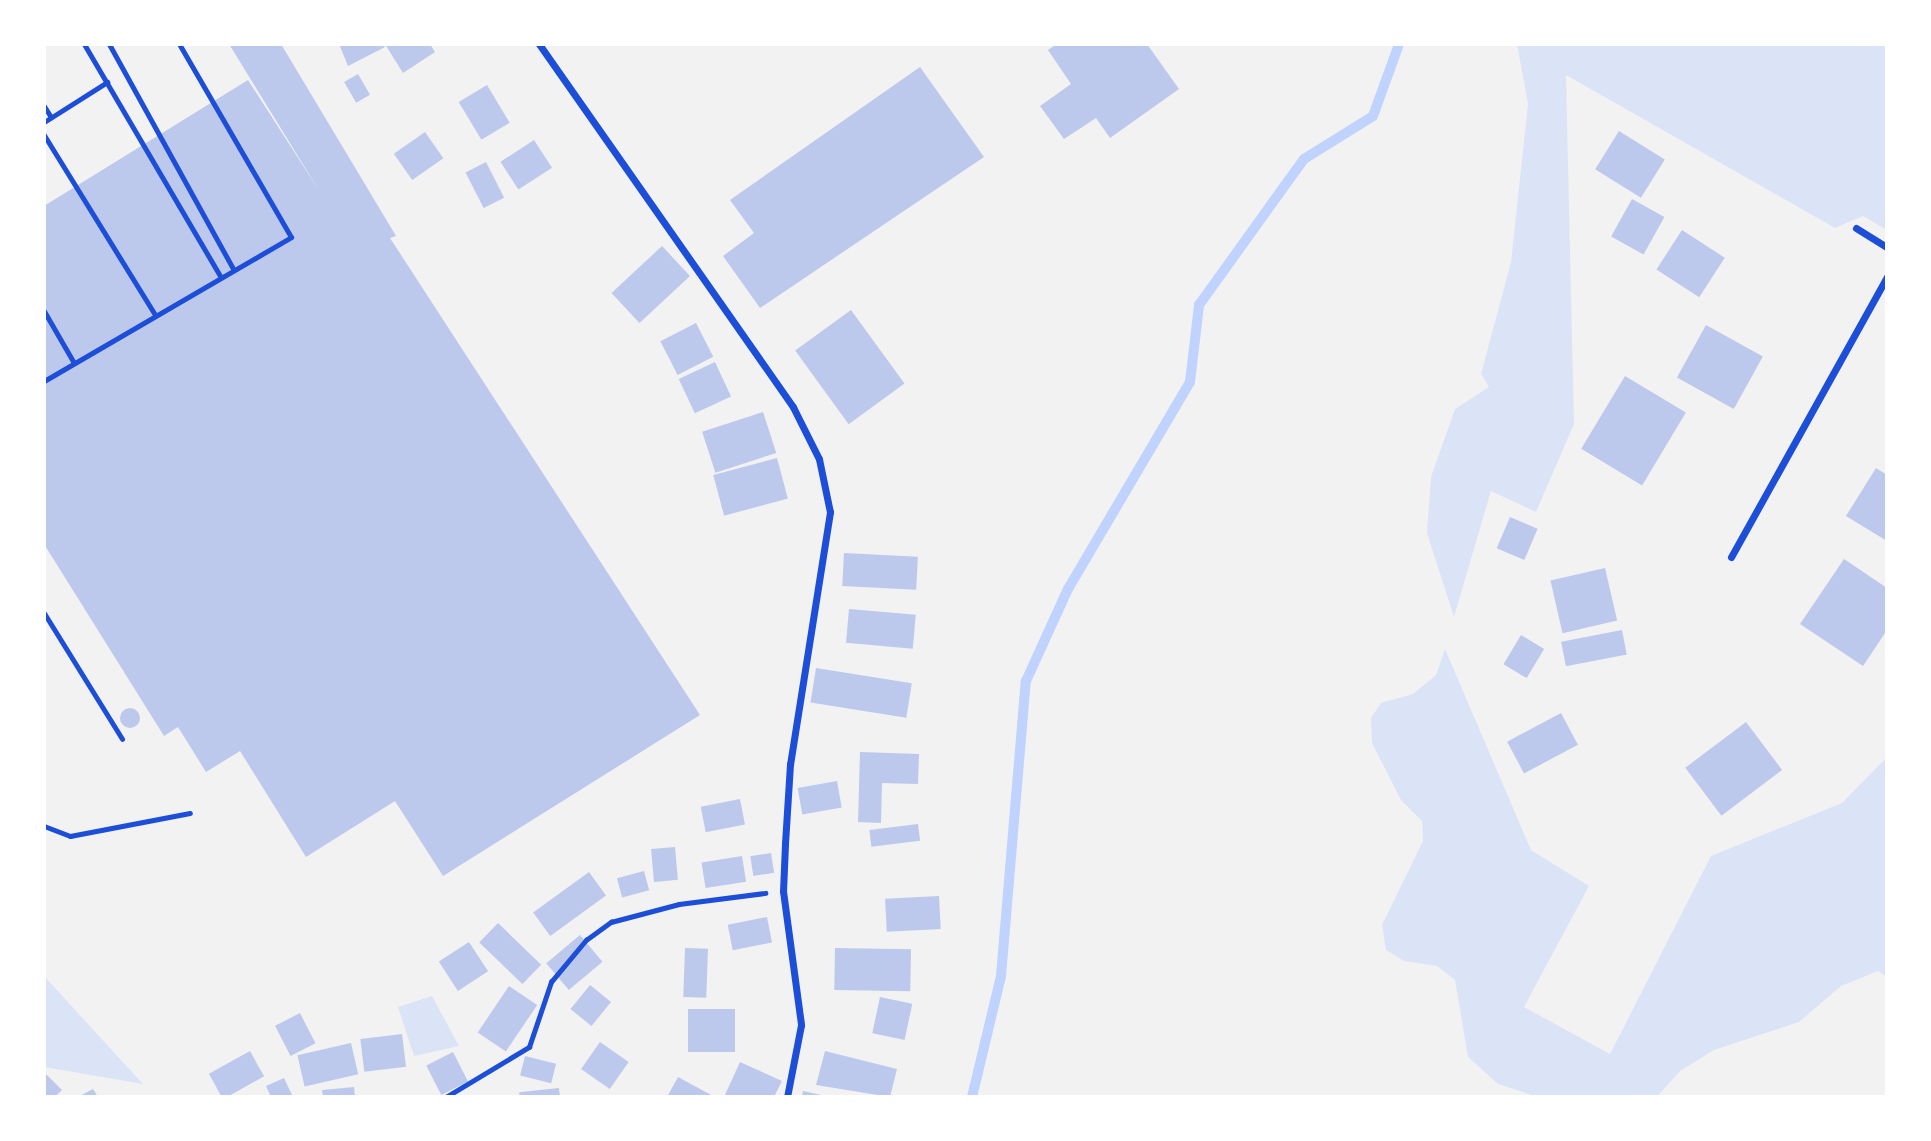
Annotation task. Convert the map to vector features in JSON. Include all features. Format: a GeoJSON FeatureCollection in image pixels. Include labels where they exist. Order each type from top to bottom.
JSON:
{"type":"FeatureCollection","features":[{"type":"Feature","properties":{"kind":"street"},"geometry":{"type":"LineString","coordinates":[[540,44],[793,407],[819,459],[830,512],[790,764],[783,891],[799,976],[801,1025],[787,1097]]}},
{"type":"Feature","properties":{"kind":"street"},"geometry":{"type":"LineString","coordinates":[[1856,228],[1887,247]]}},
{"type":"Feature","properties":{"kind":"street"},"geometry":{"type":"LineString","coordinates":[[1731,557],[1887,277]]}},
{"type":"Feature","properties":{"kind":"lane"},"geometry":{"type":"LineString","coordinates":[[84,44],[220,276]]}},
{"type":"Feature","properties":{"kind":"lane"},"geometry":{"type":"LineString","coordinates":[[108,44],[233,269]]}},
{"type":"Feature","properties":{"kind":"lane"},"geometry":{"type":"LineString","coordinates":[[44,381],[291,237],[179,44]]}},
{"type":"Feature","properties":{"kind":"lane"},"geometry":{"type":"LineString","coordinates":[[44,122],[107,82]]}},
{"type":"Feature","properties":{"kind":"lane"},"geometry":{"type":"LineString","coordinates":[[44,106],[51,117]]}},
{"type":"Feature","properties":{"kind":"lane"},"geometry":{"type":"LineString","coordinates":[[44,135],[155,315]]}},
{"type":"Feature","properties":{"kind":"lane"},"geometry":{"type":"LineString","coordinates":[[44,312],[74,363]]}},
{"type":"Feature","properties":{"kind":"lane"},"geometry":{"type":"LineString","coordinates":[[44,613],[121,739]]}},
{"type":"Feature","properties":{"kind":"lane"},"geometry":{"type":"LineString","coordinates":[[44,826],[70,836],[190,813]]}},
{"type":"Feature","properties":{"kind":"path"},"geometry":{"type":"LineString","coordinates":[[446,1097],[528,1047],[551,982],[586,940],[611,922],[679,904],[783,891]]}},
{"type":"Feature","properties":{"kind":"shaded area"},"geometry":{"type":"Polygon","coordinates":[[[1517,44],[1887,44],[1887,230],[1863,216],[1835,228],[1566,75],[1574,424],[1536,512],[1491,491],[1454,617],[1427,533],[1431,477],[1455,409],[1489,387],[1481,374],[1511,262],[1528,104],[1517,44]]]}},
{"type":"Feature","properties":{"kind":"shaded area"},"geometry":{"type":"Polygon","coordinates":[[[1445,649],[1531,850],[1589,886],[1524,1007],[1610,1054],[1711,856],[1842,803],[1887,757],[1887,977],[1878,971],[1841,986],[1799,1022],[1714,1050],[1680,1071],[1657,1097],[1538,1097],[1498,1084],[1468,1057],[1455,980],[1437,966],[1404,961],[1386,950],[1382,925],[1423,841],[1422,821],[1401,800],[1372,743],[1371,718],[1381,703],[1413,694],[1436,675],[1445,649]]]}},
{"type":"Feature","properties":{"kind":"shaded area"},"geometry":{"type":"Polygon","coordinates":[[[44,976],[143,1084],[44,1067],[44,976]]]}},
{"type":"Feature","properties":{"kind":"shaded area"},"geometry":{"type":"Polygon","coordinates":[[[432,996],[459,1046],[414,1056],[398,1007],[432,996]]]}},
{"type":"Feature","properties":{"kind":"building"},"geometry":{"type":"Polygon","coordinates":[[[229,44],[281,44],[396,236],[390,238],[700,715],[443,876],[395,801],[306,857],[240,751],[206,772],[178,727],[164,736],[44,544],[44,206],[248,80],[320,192],[229,44]]]}},
{"type":"Feature","properties":{"kind":"building"},"geometry":{"type":"Polygon","coordinates":[[[339,44],[383,44],[385,47],[348,66],[339,44]]]}},
{"type":"Feature","properties":{"kind":"building"},"geometry":{"type":"Polygon","coordinates":[[[385,44],[430,44],[435,52],[403,73],[385,44]]]}},
{"type":"Feature","properties":{"kind":"building"},"geometry":{"type":"Polygon","coordinates":[[[1057,44],[1147,44],[1179,89],[1110,138],[1096,118],[1064,139],[1040,106],[1071,84],[1048,50],[1057,44]]]}},
{"type":"Feature","properties":{"kind":"building"},"geometry":{"type":"Polygon","coordinates":[[[920,67],[984,157],[760,308],[723,256],[754,233],[730,200],[920,67]]]}},
{"type":"Feature","properties":{"kind":"building"},"geometry":{"type":"Polygon","coordinates":[[[358,74],[370,95],[356,103],[344,82],[358,74]]]}},
{"type":"Feature","properties":{"kind":"building"},"geometry":{"type":"Polygon","coordinates":[[[487,85],[510,123],[481,140],[459,102],[487,85]]]}},
{"type":"Feature","properties":{"kind":"building"},"geometry":{"type":"Polygon","coordinates":[[[1619,131],[1665,160],[1641,198],[1595,169],[1619,131]]]}},
{"type":"Feature","properties":{"kind":"building"},"geometry":{"type":"Polygon","coordinates":[[[425,132],[443,158],[412,180],[394,154],[425,132]]]}},
{"type":"Feature","properties":{"kind":"building"},"geometry":{"type":"Polygon","coordinates":[[[534,140],[552,168],[518,189],[500,162],[534,140]]]}},
{"type":"Feature","properties":{"kind":"building"},"geometry":{"type":"Polygon","coordinates":[[[486,162],[504,198],[484,208],[466,172],[486,162]]]}},
{"type":"Feature","properties":{"kind":"building"},"geometry":{"type":"Polygon","coordinates":[[[1632,199],[1664,217],[1644,255],[1611,237],[1632,199]]]}},
{"type":"Feature","properties":{"kind":"building"},"geometry":{"type":"Polygon","coordinates":[[[1682,230],[1725,258],[1699,297],[1656,269],[1682,230]]]}},
{"type":"Feature","properties":{"kind":"building"},"geometry":{"type":"Polygon","coordinates":[[[662,246],[690,276],[639,323],[612,293],[662,246]]]}},
{"type":"Feature","properties":{"kind":"building"},"geometry":{"type":"Polygon","coordinates":[[[851,310],[904,384],[849,424],[795,351],[851,310]]]}},
{"type":"Feature","properties":{"kind":"building"},"geometry":{"type":"Polygon","coordinates":[[[696,323],[713,357],[678,375],[660,341],[696,323]]]}},
{"type":"Feature","properties":{"kind":"building"},"geometry":{"type":"Polygon","coordinates":[[[1706,325],[1763,357],[1734,409],[1677,377],[1706,325]]]}},
{"type":"Feature","properties":{"kind":"building"},"geometry":{"type":"Polygon","coordinates":[[[715,362],[731,396],[695,413],[679,379],[715,362]]]}},
{"type":"Feature","properties":{"kind":"building"},"geometry":{"type":"Polygon","coordinates":[[[1625,376],[1686,413],[1642,485],[1581,449],[1625,376]]]}},
{"type":"Feature","properties":{"kind":"building"},"geometry":{"type":"Polygon","coordinates":[[[763,412],[776,453],[715,473],[702,432],[763,412]]]}},
{"type":"Feature","properties":{"kind":"building"},"geometry":{"type":"Polygon","coordinates":[[[777,458],[788,499],[724,516],[713,475],[777,458]]]}},
{"type":"Feature","properties":{"kind":"building"},"geometry":{"type":"Polygon","coordinates":[[[1876,468],[1887,475],[1887,541],[1846,516],[1876,468]]]}},
{"type":"Feature","properties":{"kind":"building"},"geometry":{"type":"Polygon","coordinates":[[[1510,517],[1538,529],[1524,560],[1497,548],[1510,517]]]}},
{"type":"Feature","properties":{"kind":"building"},"geometry":{"type":"Polygon","coordinates":[[[844,553],[918,557],[916,590],[842,586],[844,553]]]}},
{"type":"Feature","properties":{"kind":"building"},"geometry":{"type":"Polygon","coordinates":[[[1844,559],[1887,588],[1887,630],[1863,666],[1800,624],[1844,559]]]}},
{"type":"Feature","properties":{"kind":"building"},"geometry":{"type":"Polygon","coordinates":[[[1605,568],[1617,621],[1563,633],[1550,581],[1605,568]]]}},
{"type":"Feature","properties":{"kind":"building"},"geometry":{"type":"Polygon","coordinates":[[[849,609],[916,615],[913,649],[846,643],[849,609]]]}},
{"type":"Feature","properties":{"kind":"building"},"geometry":{"type":"Polygon","coordinates":[[[1622,630],[1627,655],[1566,666],[1561,642],[1622,630]]]}},
{"type":"Feature","properties":{"kind":"building"},"geometry":{"type":"Polygon","coordinates":[[[1521,635],[1544,649],[1527,678],[1503,664],[1521,635]]]}},
{"type":"Feature","properties":{"kind":"building"},"geometry":{"type":"Polygon","coordinates":[[[816,668],[912,683],[906,718],[811,703],[816,668]]]}},
{"type":"Feature","properties":{"kind":"building"},"geometry":{"type":"Polygon","coordinates":[[[130,708],[137,711],[140,718],[137,725],[130,728],[123,725],[120,718],[123,711],[130,708]]]}},
{"type":"Feature","properties":{"kind":"building"},"geometry":{"type":"Polygon","coordinates":[[[1561,713],[1578,745],[1524,773],[1507,742],[1561,713]]]}},
{"type":"Feature","properties":{"kind":"building"},"geometry":{"type":"Polygon","coordinates":[[[1746,722],[1782,770],[1721,816],[1685,768],[1746,722]]]}},
{"type":"Feature","properties":{"kind":"building"},"geometry":{"type":"Polygon","coordinates":[[[860,752],[919,754],[918,784],[882,783],[881,823],[858,822],[860,752]]]}},
{"type":"Feature","properties":{"kind":"building"},"geometry":{"type":"Polygon","coordinates":[[[837,781],[842,808],[802,815],[798,788],[837,781]]]}},
{"type":"Feature","properties":{"kind":"building"},"geometry":{"type":"Polygon","coordinates":[[[740,799],[745,825],[706,832],[701,807],[740,799]]]}},
{"type":"Feature","properties":{"kind":"building"},"geometry":{"type":"Polygon","coordinates":[[[918,824],[920,841],[871,847],[869,830],[918,824]]]}},
{"type":"Feature","properties":{"kind":"building"},"geometry":{"type":"Polygon","coordinates":[[[675,847],[678,880],[654,882],[651,849],[675,847]]]}},
{"type":"Feature","properties":{"kind":"building"},"geometry":{"type":"Polygon","coordinates":[[[771,853],[774,873],[753,876],[750,856],[771,853]]]}},
{"type":"Feature","properties":{"kind":"building"},"geometry":{"type":"Polygon","coordinates":[[[742,856],[746,882],[706,888],[702,862],[742,856]]]}},
{"type":"Feature","properties":{"kind":"building"},"geometry":{"type":"Polygon","coordinates":[[[644,871],[649,890],[622,898],[617,878],[644,871]]]}},
{"type":"Feature","properties":{"kind":"building"},"geometry":{"type":"Polygon","coordinates":[[[589,872],[606,895],[550,936],[533,913],[589,872]]]}},
{"type":"Feature","properties":{"kind":"building"},"geometry":{"type":"Polygon","coordinates":[[[939,896],[941,929],[887,932],[885,899],[939,896]]]}},
{"type":"Feature","properties":{"kind":"building"},"geometry":{"type":"Polygon","coordinates":[[[767,917],[772,943],[733,950],[728,925],[767,917]]]}},
{"type":"Feature","properties":{"kind":"building"},"geometry":{"type":"Polygon","coordinates":[[[498,923],[541,965],[522,984],[479,942],[498,923]]]}},
{"type":"Feature","properties":{"kind":"building"},"geometry":{"type":"Polygon","coordinates":[[[580,935],[602,962],[569,990],[546,963],[580,935]]]}},
{"type":"Feature","properties":{"kind":"building"},"geometry":{"type":"Polygon","coordinates":[[[469,942],[488,971],[458,991],[439,962],[469,942]]]}},
{"type":"Feature","properties":{"kind":"building"},"geometry":{"type":"Polygon","coordinates":[[[685,948],[708,949],[706,998],[683,997],[685,948]]]}},
{"type":"Feature","properties":{"kind":"building"},"geometry":{"type":"Polygon","coordinates":[[[835,948],[911,949],[910,991],[834,990],[835,948]]]}},
{"type":"Feature","properties":{"kind":"building"},"geometry":{"type":"Polygon","coordinates":[[[590,985],[611,1002],[591,1026],[570,1009],[590,985]]]}},
{"type":"Feature","properties":{"kind":"building"},"geometry":{"type":"Polygon","coordinates":[[[509,986],[537,1005],[506,1051],[478,1032],[509,986]]]}},
{"type":"Feature","properties":{"kind":"building"},"geometry":{"type":"Polygon","coordinates":[[[880,997],[912,1004],[905,1040],[872,1033],[880,997]]]}},
{"type":"Feature","properties":{"kind":"building"},"geometry":{"type":"Polygon","coordinates":[[[688,1009],[735,1009],[735,1052],[688,1052],[688,1009]]]}},
{"type":"Feature","properties":{"kind":"building"},"geometry":{"type":"Polygon","coordinates":[[[300,1013],[315,1043],[290,1056],[275,1026],[300,1013]]]}},
{"type":"Feature","properties":{"kind":"building"},"geometry":{"type":"Polygon","coordinates":[[[402,1034],[406,1067],[364,1072],[360,1039],[402,1034]]]}},
{"type":"Feature","properties":{"kind":"building"},"geometry":{"type":"Polygon","coordinates":[[[600,1042],[629,1062],[610,1089],[581,1069],[600,1042]]]}},
{"type":"Feature","properties":{"kind":"building"},"geometry":{"type":"Polygon","coordinates":[[[351,1043],[358,1074],[305,1087],[297,1055],[351,1043]]]}},
{"type":"Feature","properties":{"kind":"building"},"geometry":{"type":"Polygon","coordinates":[[[250,1051],[264,1076],[227,1097],[222,1097],[209,1074],[250,1051]]]}},
{"type":"Feature","properties":{"kind":"building"},"geometry":{"type":"Polygon","coordinates":[[[825,1051],[897,1069],[890,1097],[816,1085],[825,1051]]]}},
{"type":"Feature","properties":{"kind":"building"},"geometry":{"type":"Polygon","coordinates":[[[453,1052],[468,1081],[441,1095],[426,1066],[453,1052]]]}},
{"type":"Feature","properties":{"kind":"building"},"geometry":{"type":"Polygon","coordinates":[[[525,1056],[556,1064],[551,1083],[520,1075],[525,1056]]]}},
{"type":"Feature","properties":{"kind":"building"},"geometry":{"type":"Polygon","coordinates":[[[740,1062],[782,1081],[774,1097],[724,1097],[740,1062]]]}},
{"type":"Feature","properties":{"kind":"building"},"geometry":{"type":"Polygon","coordinates":[[[44,1072],[62,1090],[55,1097],[44,1097],[44,1072]]]}},
{"type":"Feature","properties":{"kind":"building"},"geometry":{"type":"Polygon","coordinates":[[[678,1077],[715,1097],[667,1097],[678,1077]]]}},
{"type":"Feature","properties":{"kind":"building"},"geometry":{"type":"Polygon","coordinates":[[[284,1078],[293,1097],[271,1097],[266,1086],[284,1078]]]}},
{"type":"Feature","properties":{"kind":"building"},"geometry":{"type":"Polygon","coordinates":[[[354,1087],[355,1097],[323,1097],[322,1090],[354,1087]]]}},
{"type":"Feature","properties":{"kind":"building"},"geometry":{"type":"Polygon","coordinates":[[[559,1088],[560,1097],[520,1097],[519,1092],[559,1088]]]}},
{"type":"Feature","properties":{"kind":"building"},"geometry":{"type":"Polygon","coordinates":[[[93,1089],[98,1097],[78,1097],[93,1089]]]}},
{"type":"Feature","properties":{"kind":"building"},"geometry":{"type":"Polygon","coordinates":[[[803,1091],[826,1096],[826,1097],[802,1097],[803,1091]]]}},
{"type":"Feature","properties":{"kind":"waterway"},"geometry":{"type":"LineString","coordinates":[[972,1097],[1001,976],[1026,681],[1068,589],[1190,382],[1199,305],[1304,159],[1373,116],[1399,44]]}}]}
